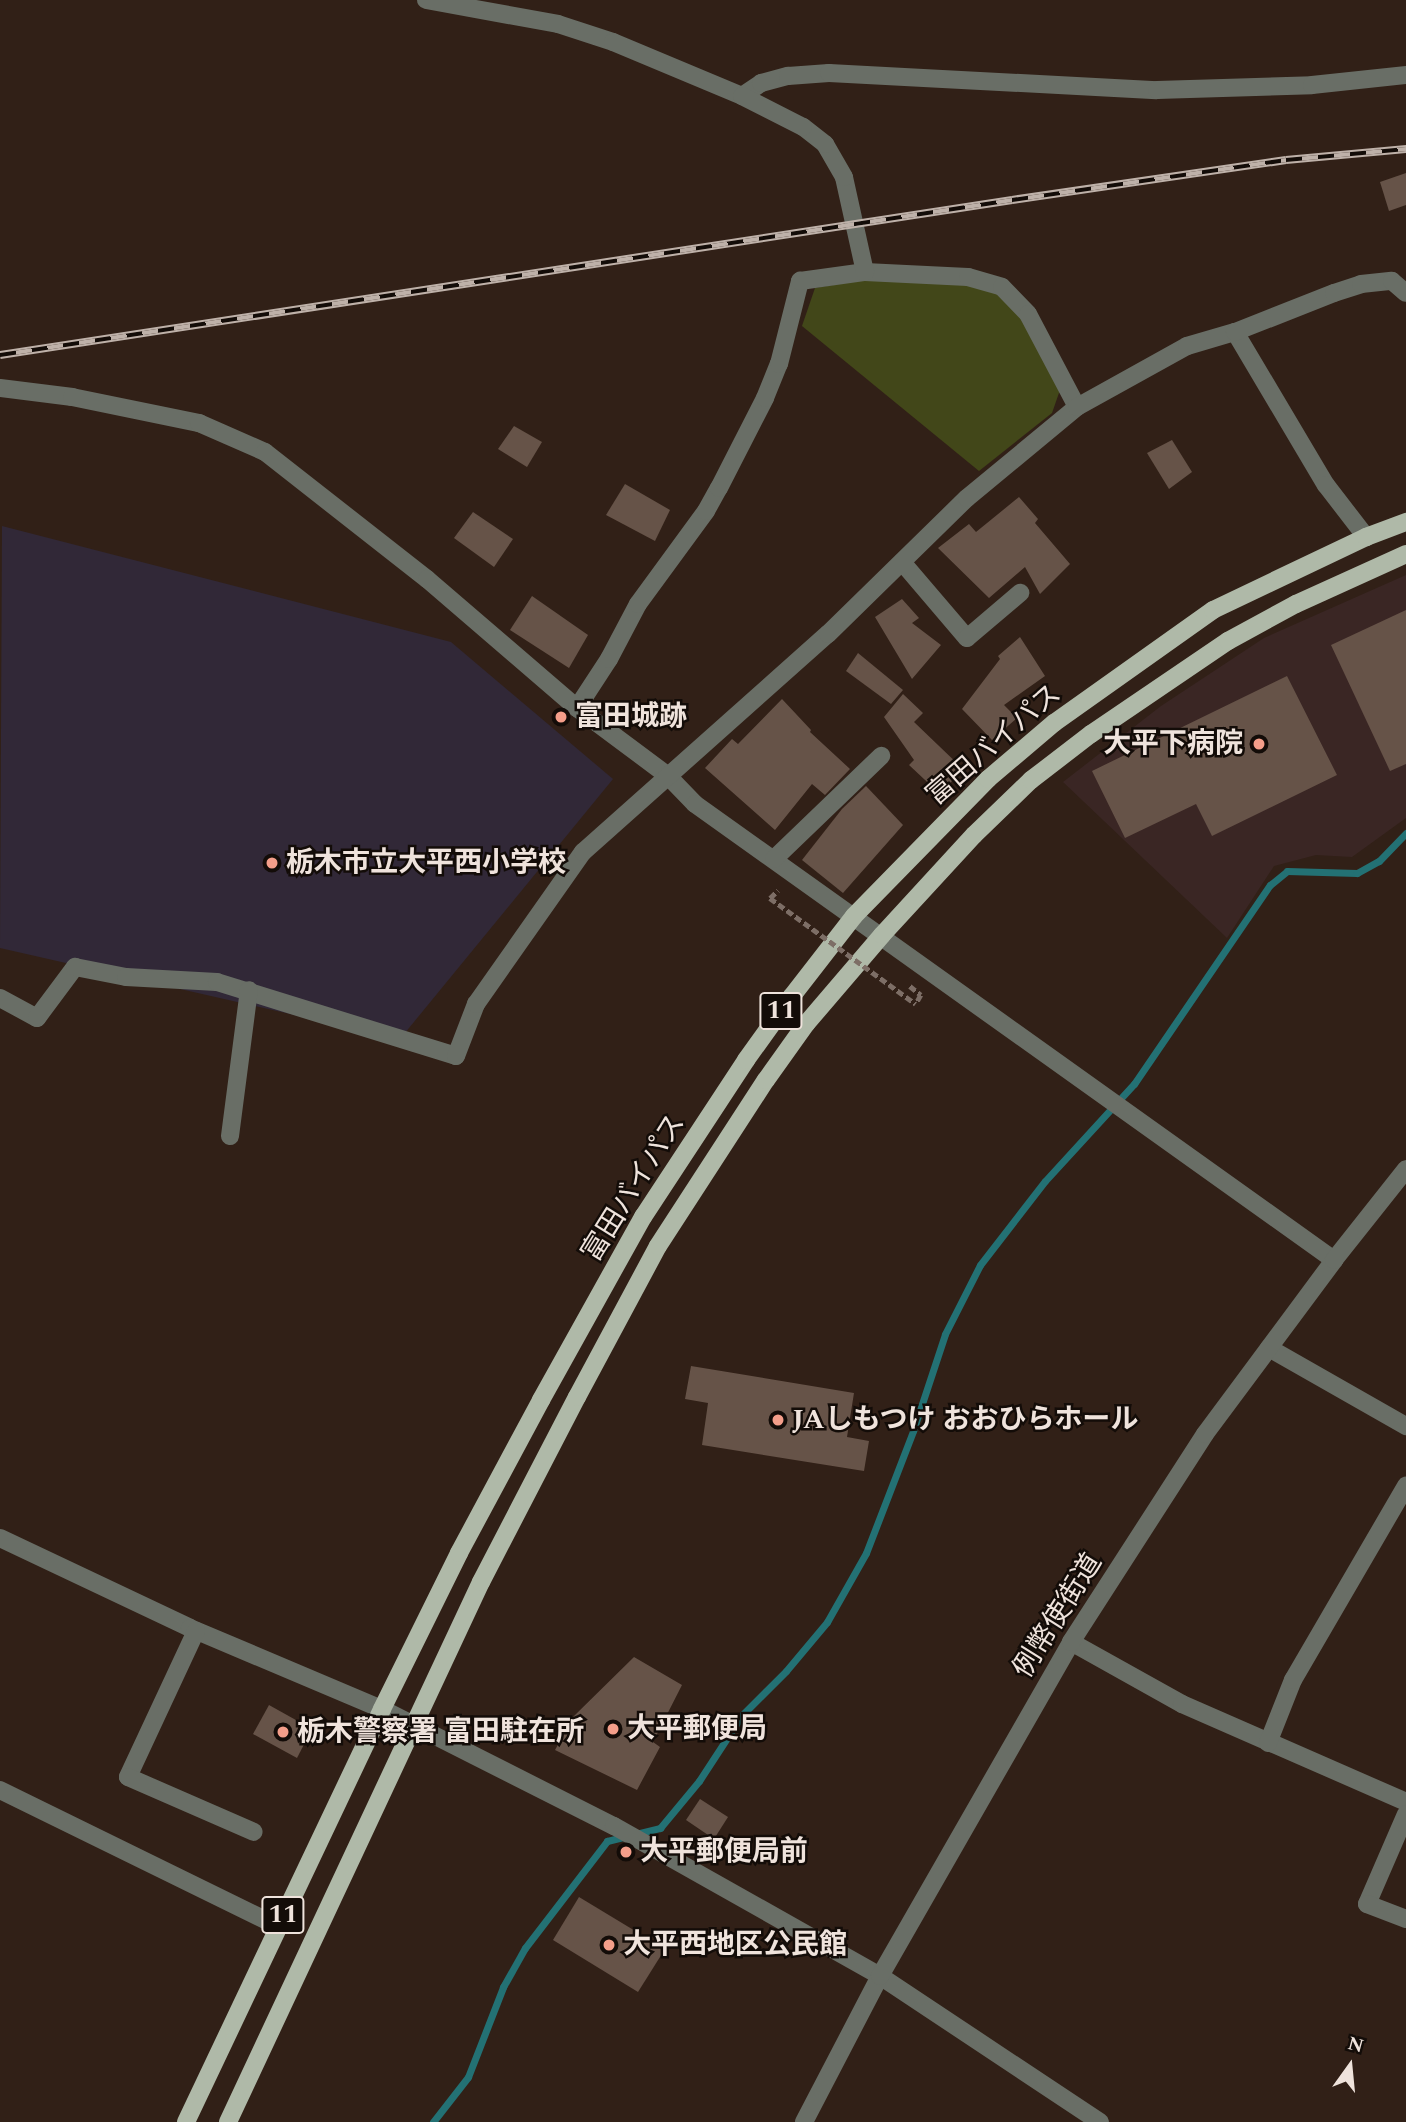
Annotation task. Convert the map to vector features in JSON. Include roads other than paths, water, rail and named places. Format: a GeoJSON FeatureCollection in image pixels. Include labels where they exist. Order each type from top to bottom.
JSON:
{"type":"FeatureCollection","features":[{"type":"Feature","properties":{"kind":"main road","name":"富田バイパス"},"geometry":{"type":"LineString","coordinates":[[186,2122],[277,1926],[459,1553],[643,1217],[746,1059],[854,916],[988,779],[1054,723],[1213,610],[1366,537],[1406,522]]}},
{"type":"Feature","properties":{"kind":"main road","name":"富田バイパス"},"geometry":{"type":"LineString","coordinates":[[228,2122],[481,1583],[658,1246],[766,1080],[806,1024],[882,935],[974,835],[1031,780],[1091,734],[1228,641],[1296,604],[1406,554]]}},
{"type":"Feature","properties":{"kind":"street"},"geometry":{"type":"LineString","coordinates":[[426,0],[481,5],[558,24],[613,42],[742,96],[803,127],[825,144],[844,177],[865,272]]}},
{"type":"Feature","properties":{"kind":"street"},"geometry":{"type":"LineString","coordinates":[[742,96],[761,83],[788,76],[829,73],[1157,90],[1312,85],[1406,75]]}},
{"type":"Feature","properties":{"kind":"street"},"geometry":{"type":"LineString","coordinates":[[577,708],[609,659],[638,604],[706,512],[719,488],[765,398],[779,364],[800,281],[865,272],[968,277],[1002,287],[1028,314],[1077,407]]}},
{"type":"Feature","properties":{"kind":"street"},"geometry":{"type":"LineString","coordinates":[[0,998],[37,1018],[75,967],[126,977],[217,982],[456,1056],[476,1004],[583,852],[828,634],[967,498],[1077,407],[1188,346],[1235,332],[1361,284],[1392,281],[1406,293]]}},
{"type":"Feature","properties":{"kind":"street"},"geometry":{"type":"LineString","coordinates":[[1235,332],[1325,485],[1366,537]]}},
{"type":"Feature","properties":{"kind":"street"},"geometry":{"type":"LineString","coordinates":[[0,388],[72,397],[200,423],[265,452],[428,579],[577,708],[667,775],[695,804],[1334,1260]]}},
{"type":"Feature","properties":{"kind":"street"},"geometry":{"type":"LineString","coordinates":[[902,562],[967,638],[1020,593]]}},
{"type":"Feature","properties":{"kind":"street"},"geometry":{"type":"LineString","coordinates":[[774,859],[881,756]]}},
{"type":"Feature","properties":{"kind":"street"},"geometry":{"type":"LineString","coordinates":[[230,1136],[249,990]]}},
{"type":"Feature","properties":{"kind":"street","name":"例幣使街道"},"geometry":{"type":"LineString","coordinates":[[804,2122],[880,1976],[1071,1642],[1205,1434],[1334,1260],[1406,1169]]}},
{"type":"Feature","properties":{"kind":"street"},"geometry":{"type":"LineString","coordinates":[[1269,1348],[1406,1426]]}},
{"type":"Feature","properties":{"kind":"street"},"geometry":{"type":"LineString","coordinates":[[1268,1742],[1293,1680],[1406,1486]]}},
{"type":"Feature","properties":{"kind":"street"},"geometry":{"type":"LineString","coordinates":[[0,1538],[196,1631],[382,1709],[614,1826],[880,1976],[1100,2122]]}},
{"type":"Feature","properties":{"kind":"street"},"geometry":{"type":"LineString","coordinates":[[196,1631],[128,1777],[254,1832]]}},
{"type":"Feature","properties":{"kind":"street"},"geometry":{"type":"LineString","coordinates":[[1071,1642],[1182,1704],[1406,1802]]}},
{"type":"Feature","properties":{"kind":"street"},"geometry":{"type":"LineString","coordinates":[[0,1790],[277,1926]]}},
{"type":"Feature","properties":{"kind":"street"},"geometry":{"type":"LineString","coordinates":[[1406,1814],[1367,1904],[1406,1919]]}},
{"type":"Feature","properties":{"kind":"waterway"},"geometry":{"type":"LineString","coordinates":[[433,2122],[468,2077],[503,1987],[525,1948],[607,1841],[660,1828],[699,1781],[742,1715],[786,1671],[827,1622],[866,1553],[913,1431],[945,1334],[980,1265],[1045,1181],[1134,1084],[1270,885],[1287,871],[1357,873],[1379,861],[1406,833]]}},
{"type":"Feature","properties":{"kind":"railway"},"geometry":{"type":"LineString","coordinates":[[0,355],[1012,200],[1286,160],[1406,149]]}},
{"type":"Feature","properties":{"kind":"place","name":"富田城跡"},"geometry":{"type":"Point","coordinates":[561,717]}},
{"type":"Feature","properties":{"kind":"place","name":"大平下病院"},"geometry":{"type":"Point","coordinates":[1259,744]}},
{"type":"Feature","properties":{"kind":"place","name":"栃木市立大平西小学校"},"geometry":{"type":"Point","coordinates":[272,863]}},
{"type":"Feature","properties":{"kind":"place","name":"JAしもつけ おおひらホール"},"geometry":{"type":"Point","coordinates":[778,1420]}},
{"type":"Feature","properties":{"kind":"place","name":"大平郵便局"},"geometry":{"type":"Point","coordinates":[613,1729]}},
{"type":"Feature","properties":{"kind":"place","name":"栃木警察署 富田駐在所"},"geometry":{"type":"Point","coordinates":[283,1732]}},
{"type":"Feature","properties":{"kind":"place","name":"大平郵便局前"},"geometry":{"type":"Point","coordinates":[626,1852]}},
{"type":"Feature","properties":{"kind":"place","name":"大平西地区公民館"},"geometry":{"type":"Point","coordinates":[609,1945]}}]}
